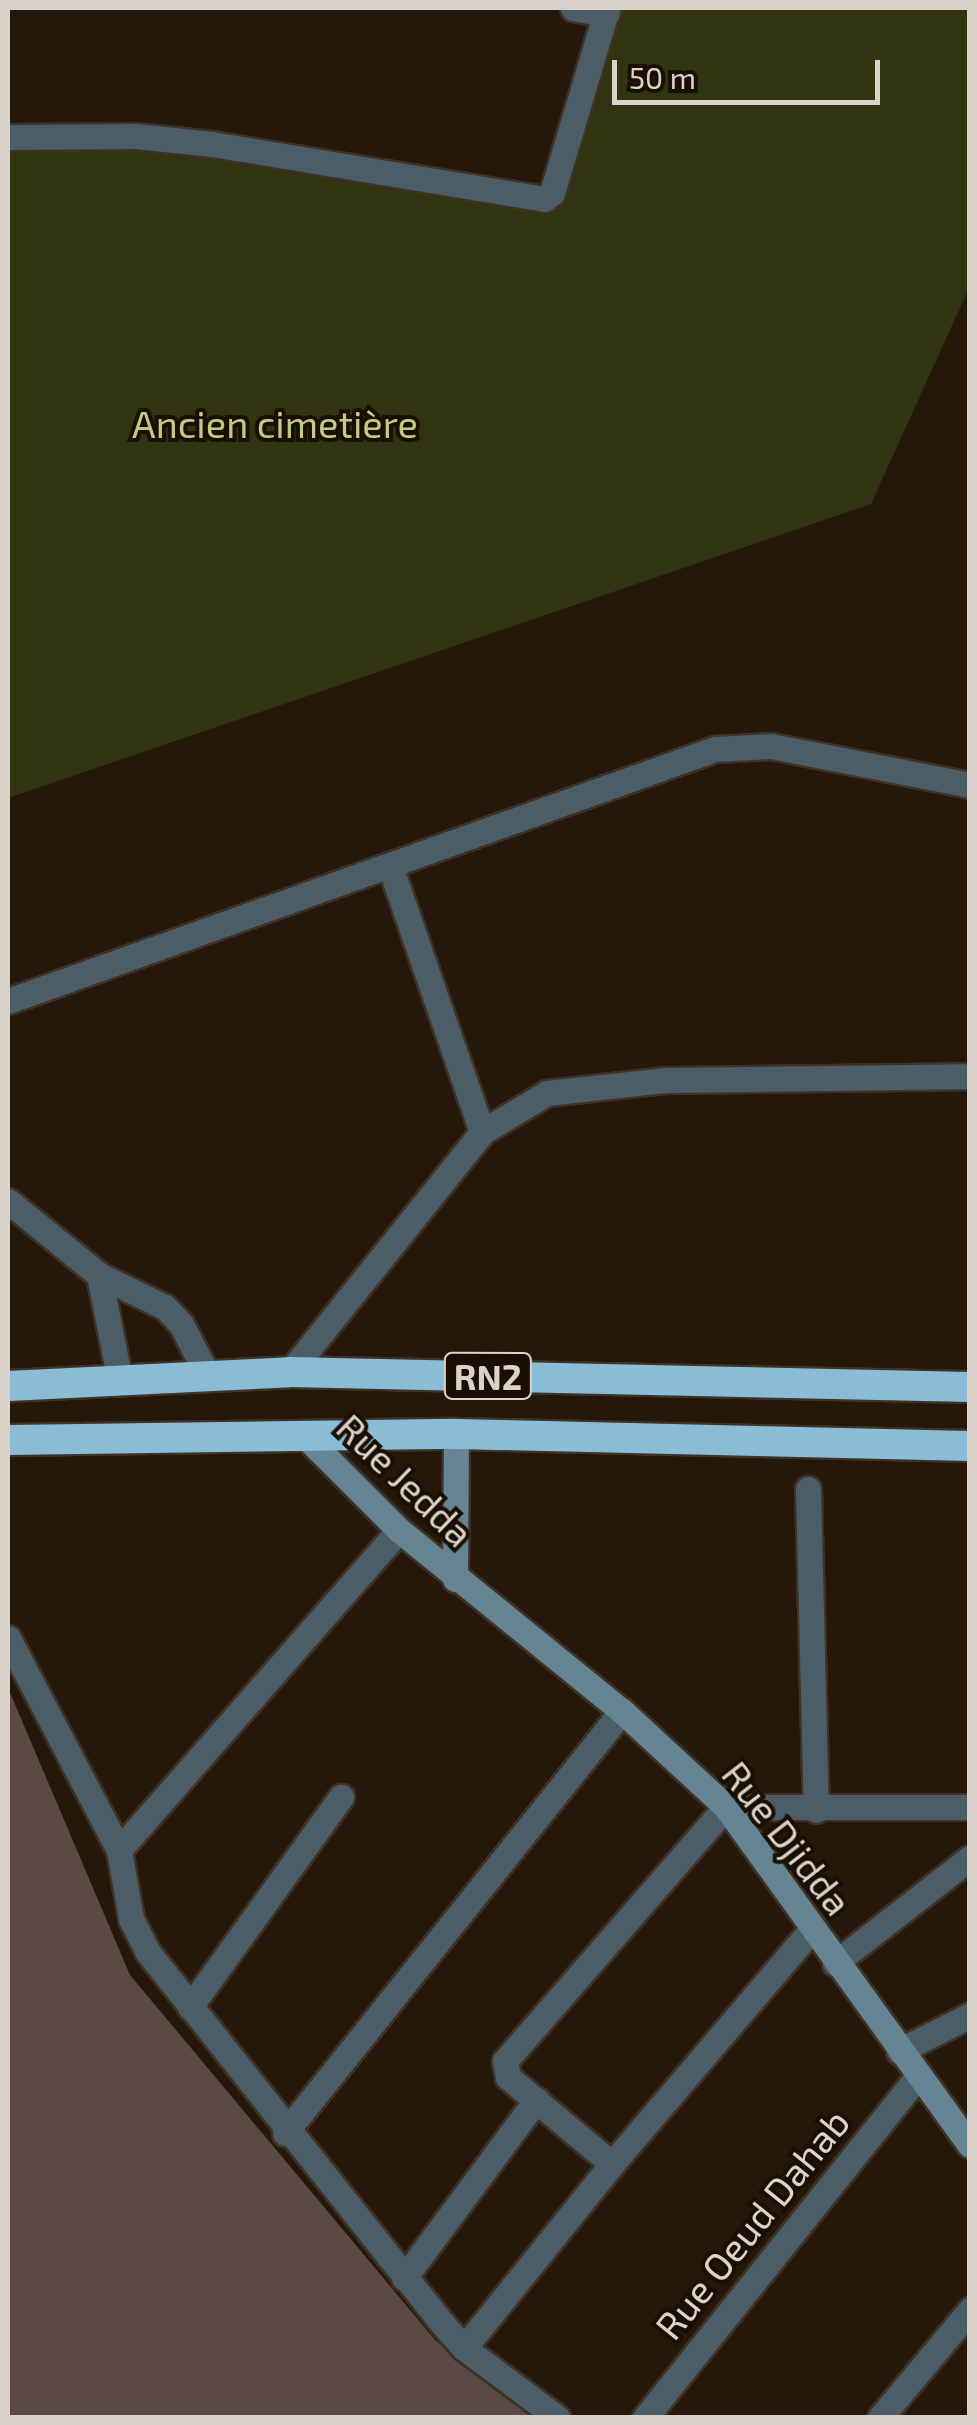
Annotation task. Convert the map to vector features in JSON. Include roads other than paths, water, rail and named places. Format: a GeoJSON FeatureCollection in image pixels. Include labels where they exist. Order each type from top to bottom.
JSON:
{"type":"FeatureCollection","features":[{"type":"Feature","properties":{"kind":"highway","name":"RN2"},"geometry":{"type":"LineString","coordinates":[[8,1386],[290,1372],[970,1387]]}},
{"type":"Feature","properties":{"kind":"highway","name":"RN2"},"geometry":{"type":"LineString","coordinates":[[8,1440],[456,1434],[970,1446]]}},
{"type":"Feature","properties":{"kind":"street"},"geometry":{"type":"LineString","coordinates":[[8,136],[136,136],[212,144],[544,200],[552,192],[606,11],[573,8]]}},
{"type":"Feature","properties":{"kind":"street"},"geometry":{"type":"LineString","coordinates":[[8,1001],[715,749],[771,746],[970,784]]}},
{"type":"Feature","properties":{"kind":"street"},"geometry":{"type":"LineString","coordinates":[[390,866],[482,1132]]}},
{"type":"Feature","properties":{"kind":"street"},"geometry":{"type":"LineString","coordinates":[[290,1372],[482,1132],[547,1093],[575,1087],[970,1076]]}},
{"type":"Feature","properties":{"kind":"street"},"geometry":{"type":"LineString","coordinates":[[8,1201],[99,1276],[164,1307],[181,1324],[208,1376]]}},
{"type":"Feature","properties":{"kind":"street"},"geometry":{"type":"LineString","coordinates":[[99,1276],[120,1380]]}},
{"type":"Feature","properties":{"kind":"street","name":"Rue Jedda"},"geometry":{"type":"LineString","coordinates":[[303,1434],[398,1530],[455,1579]]}},
{"type":"Feature","properties":{"kind":"street"},"geometry":{"type":"LineString","coordinates":[[455,1579],[456,1434]]}},
{"type":"Feature","properties":{"kind":"street"},"geometry":{"type":"LineString","coordinates":[[808,1489],[816,1810]]}},
{"type":"Feature","properties":{"kind":"street"},"geometry":{"type":"LineString","coordinates":[[119,1850],[398,1530]]}},
{"type":"Feature","properties":{"kind":"street","name":"Rue Djidda"},"geometry":{"type":"LineString","coordinates":[[455,1579],[622,1711],[726,1808],[917,2077],[970,2145]]}},
{"type":"Feature","properties":{"kind":"street"},"geometry":{"type":"LineString","coordinates":[[8,1638],[119,1850],[131,1919],[190,2007],[285,2133],[464,2348],[558,2418]]}},
{"type":"Feature","properties":{"kind":"street"},"geometry":{"type":"LineString","coordinates":[[285,2133],[622,1711]]}},
{"type":"Feature","properties":{"kind":"street"},"geometry":{"type":"LineString","coordinates":[[190,2007],[341,1796]]}},
{"type":"Feature","properties":{"kind":"street"},"geometry":{"type":"LineString","coordinates":[[612,2164],[508,2077],[505,2061],[726,1808],[970,1807]]}},
{"type":"Feature","properties":{"kind":"street"},"geometry":{"type":"LineString","coordinates":[[836,1964],[970,1858]]}},
{"type":"Feature","properties":{"kind":"street"},"geometry":{"type":"LineString","coordinates":[[464,2348],[612,2164],[812,1929]]}},
{"type":"Feature","properties":{"kind":"street"},"geometry":{"type":"LineString","coordinates":[[899,2051],[970,2015]]}},
{"type":"Feature","properties":{"kind":"street","name":"Rue Oeud Dahab"},"geometry":{"type":"LineString","coordinates":[[645,2418],[917,2077]]}},
{"type":"Feature","properties":{"kind":"street"},"geometry":{"type":"LineString","coordinates":[[404,2278],[536,2100]]}},
{"type":"Feature","properties":{"kind":"street"},"geometry":{"type":"LineString","coordinates":[[880,2418],[970,2310]]}},
{"type":"Feature","properties":{"kind":"park label","name":"Ancien cimetière"},"geometry":{"type":"Point","coordinates":[275,424]}}]}
